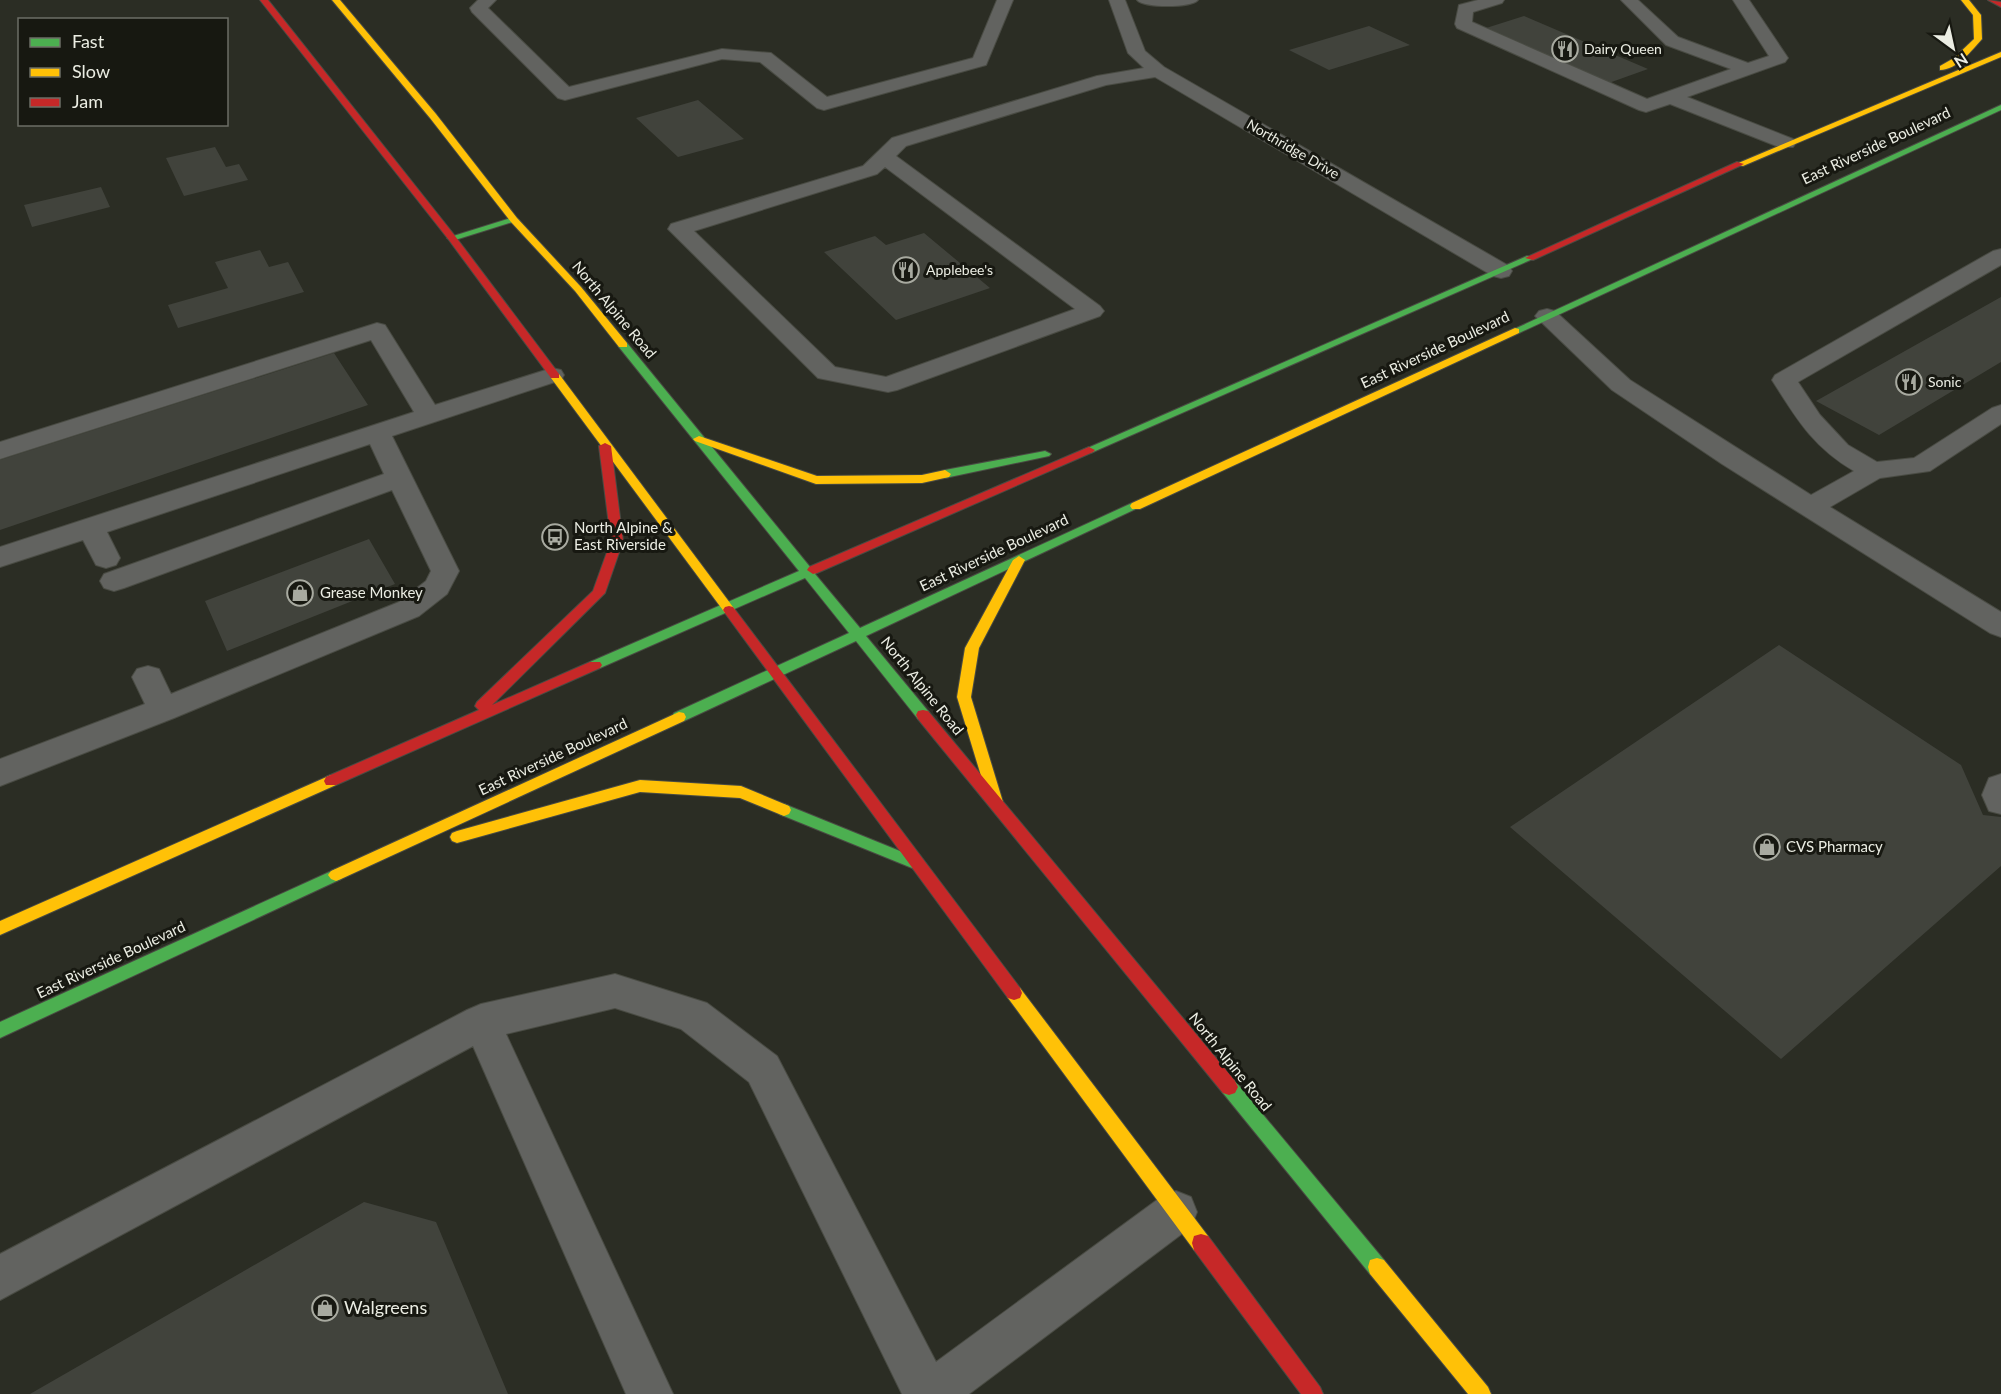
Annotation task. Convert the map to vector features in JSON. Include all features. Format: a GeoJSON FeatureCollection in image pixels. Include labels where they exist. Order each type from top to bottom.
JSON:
{"type":"FeatureCollection","features":[{"type":"Feature","properties":{"kind":"main road"},"geometry":{"type":"LineString","coordinates":[[264,0],[452,238],[916,864],[1313,1394]]}},
{"type":"Feature","properties":{"kind":"main road"},"geometry":{"type":"LineString","coordinates":[[1896,98],[1957,60],[1978,39],[1977,15],[1965,0]]}},
{"type":"Feature","properties":{"kind":"main road"},"geometry":{"type":"LineString","coordinates":[[1992,0],[2001,5]]}},
{"type":"Feature","properties":{"kind":"main road","name":"North Alpine Road"},"geometry":{"type":"LineString","coordinates":[[338,1],[434,116],[514,220],[578,289],[807,573],[1481,1394]]}},
{"type":"Feature","properties":{"kind":"main road"},"geometry":{"type":"LineString","coordinates":[[0,928],[468,720],[1501,271],[1786,143],[2001,54]]}},
{"type":"Feature","properties":{"kind":"main road","name":"East Riverside Boulevard"},"geometry":{"type":"LineString","coordinates":[[0,1030],[2001,107]]}},
{"type":"Feature","properties":{"kind":"main road"},"geometry":{"type":"LineString","coordinates":[[452,238],[514,220]]}},
{"type":"Feature","properties":{"kind":"main road"},"geometry":{"type":"LineString","coordinates":[[699,439],[816,480],[922,479],[1109,442]]}},
{"type":"Feature","properties":{"kind":"main road"},"geometry":{"type":"LineString","coordinates":[[468,720],[599,593],[617,541],[605,446]]}},
{"type":"Feature","properties":{"kind":"main road"},"geometry":{"type":"LineString","coordinates":[[996,802],[964,697],[972,648],[1019,560]]}},
{"type":"Feature","properties":{"kind":"main road"},"geometry":{"type":"LineString","coordinates":[[360,864],[640,786],[741,792],[916,864]]}},
{"type":"Feature","properties":{"kind":"lane"},"geometry":{"type":"LineString","coordinates":[[488,0],[478,8],[565,93],[722,54],[765,57],[824,104],[980,61],[1005,0]]}},
{"type":"Feature","properties":{"kind":"lane","name":"Northridge Drive"},"geometry":{"type":"LineString","coordinates":[[1117,0],[1137,53],[1158,71],[1501,271]]}},
{"type":"Feature","properties":{"kind":"lane"},"geometry":{"type":"LineString","coordinates":[[1145,0],[1190,0]]}},
{"type":"Feature","properties":{"kind":"lane"},"geometry":{"type":"LineString","coordinates":[[1496,0],[1465,9],[1463,24],[1646,106],[1779,58],[1741,0]]}},
{"type":"Feature","properties":{"kind":"lane"},"geometry":{"type":"LineString","coordinates":[[1629,0],[1672,41],[1747,69]]}},
{"type":"Feature","properties":{"kind":"lane"},"geometry":{"type":"LineString","coordinates":[[884,157],[1092,311],[888,385],[827,373],[680,229],[870,170],[899,142],[1103,80],[1158,71]]}},
{"type":"Feature","properties":{"kind":"lane"},"geometry":{"type":"LineString","coordinates":[[1672,98],[1786,143]]}},
{"type":"Feature","properties":{"kind":"lane"},"geometry":{"type":"LineString","coordinates":[[1873,471],[1839,451],[1810,420],[1784,380],[2001,256]]}},
{"type":"Feature","properties":{"kind":"lane"},"geometry":{"type":"LineString","coordinates":[[1547,316],[1621,385],[2001,626]]}},
{"type":"Feature","properties":{"kind":"lane"},"geometry":{"type":"LineString","coordinates":[[0,451],[377,330],[428,415]]}},
{"type":"Feature","properties":{"kind":"lane"},"geometry":{"type":"LineString","coordinates":[[0,557],[552,375]]}},
{"type":"Feature","properties":{"kind":"lane"},"geometry":{"type":"LineString","coordinates":[[1811,507],[1873,471],[1921,465],[2001,413]]}},
{"type":"Feature","properties":{"kind":"lane"},"geometry":{"type":"LineString","coordinates":[[0,773],[163,710],[409,609],[438,587],[445,571],[377,431]]}},
{"type":"Feature","properties":{"kind":"lane"},"geometry":{"type":"LineString","coordinates":[[90,526],[110,569],[262,527],[399,478]]}},
{"type":"Feature","properties":{"kind":"lane"},"geometry":{"type":"LineString","coordinates":[[148,677],[163,710]]}},
{"type":"Feature","properties":{"kind":"lane"},"geometry":{"type":"LineString","coordinates":[[2001,787],[1999,795],[2001,801]]}},
{"type":"Feature","properties":{"kind":"lane"},"geometry":{"type":"LineString","coordinates":[[0,1278],[482,1022],[615,991],[693,1015],[763,1069],[929,1394],[1176,1212]]}},
{"type":"Feature","properties":{"kind":"lane"},"geometry":{"type":"LineString","coordinates":[[482,1022],[650,1394]]}},
{"type":"Feature","properties":{"kind":"building","name":"Dairy Queen"},"geometry":{"type":"Polygon","coordinates":[[[1524,16],[1648,69],[1606,84],[1483,29],[1524,16]]]}},
{"type":"Feature","properties":{"kind":"building"},"geometry":{"type":"Polygon","coordinates":[[[1369,26],[1410,45],[1329,70],[1289,50],[1369,26]]]}},
{"type":"Feature","properties":{"kind":"building"},"geometry":{"type":"Polygon","coordinates":[[[698,100],[744,139],[678,157],[636,118],[698,100]]]}},
{"type":"Feature","properties":{"kind":"building"},"geometry":{"type":"Polygon","coordinates":[[[215,147],[226,167],[239,164],[248,180],[184,196],[166,158],[215,147]]]}},
{"type":"Feature","properties":{"kind":"building"},"geometry":{"type":"Polygon","coordinates":[[[101,187],[110,207],[32,227],[24,205],[101,187]]]}},
{"type":"Feature","properties":{"kind":"building","name":"Applebee's"},"geometry":{"type":"Polygon","coordinates":[[[924,233],[990,288],[896,320],[824,252],[875,236],[886,245],[924,233]]]}},
{"type":"Feature","properties":{"kind":"building"},"geometry":{"type":"Polygon","coordinates":[[[260,250],[269,267],[288,262],[304,292],[178,328],[168,305],[228,288],[215,262],[260,250]]]}},
{"type":"Feature","properties":{"kind":"building","name":"Sonic"},"geometry":{"type":"Polygon","coordinates":[[[2001,297],[2001,362],[1879,435],[1816,401],[2001,297]]]}},
{"type":"Feature","properties":{"kind":"building"},"geometry":{"type":"Polygon","coordinates":[[[334,353],[368,405],[0,530],[0,460],[334,353]]]}},
{"type":"Feature","properties":{"kind":"building","name":"Grease Monkey"},"geometry":{"type":"Polygon","coordinates":[[[369,539],[395,584],[227,651],[205,601],[369,539]]]}},
{"type":"Feature","properties":{"kind":"building","name":"CVS Pharmacy"},"geometry":{"type":"Polygon","coordinates":[[[1779,645],[1961,765],[1983,815],[2001,817],[2001,866],[1781,1059],[1510,827],[1779,645]]]}},
{"type":"Feature","properties":{"kind":"building","name":"Walgreens"},"geometry":{"type":"Polygon","coordinates":[[[364,1202],[436,1222],[508,1394],[30,1394],[364,1202]]]}},
{"type":"Feature","properties":{"kind":"traffic: fast"},"geometry":{"type":"LineString","coordinates":[[1515,331],[2001,107]]}},
{"type":"Feature","properties":{"kind":"traffic: fast"},"geometry":{"type":"LineString","coordinates":[[452,238],[514,220]]}},
{"type":"Feature","properties":{"kind":"traffic: fast"},"geometry":{"type":"LineString","coordinates":[[1089,450],[1530,258]]}},
{"type":"Feature","properties":{"kind":"traffic: fast"},"geometry":{"type":"LineString","coordinates":[[623,345],[923,715]]}},
{"type":"Feature","properties":{"kind":"traffic: fast"},"geometry":{"type":"LineString","coordinates":[[945,474],[1045,454]]}},
{"type":"Feature","properties":{"kind":"traffic: fast"},"geometry":{"type":"LineString","coordinates":[[679,717],[1136,506]]}},
{"type":"Feature","properties":{"kind":"traffic: fast"},"geometry":{"type":"LineString","coordinates":[[595,665],[813,570]]}},
{"type":"Feature","properties":{"kind":"traffic: fast"},"geometry":{"type":"LineString","coordinates":[[784,810],[917,864]]}},
{"type":"Feature","properties":{"kind":"traffic: fast"},"geometry":{"type":"LineString","coordinates":[[0,1030],[336,875]]}},
{"type":"Feature","properties":{"kind":"traffic: fast"},"geometry":{"type":"LineString","coordinates":[[1229,1087],[1377,1267]]}},
{"type":"Feature","properties":{"kind":"traffic: slow"},"geometry":{"type":"LineString","coordinates":[[336,0],[433,116],[514,220],[578,289],[623,345]]}},
{"type":"Feature","properties":{"kind":"traffic: slow"},"geometry":{"type":"LineString","coordinates":[[1943,68],[1957,60],[1978,39],[1977,15],[1965,0]]}},
{"type":"Feature","properties":{"kind":"traffic: slow"},"geometry":{"type":"LineString","coordinates":[[1740,164],[2001,54]]}},
{"type":"Feature","properties":{"kind":"traffic: slow"},"geometry":{"type":"LineString","coordinates":[[1136,506],[1515,331]]}},
{"type":"Feature","properties":{"kind":"traffic: slow"},"geometry":{"type":"LineString","coordinates":[[555,376],[729,610]]}},
{"type":"Feature","properties":{"kind":"traffic: slow"},"geometry":{"type":"LineString","coordinates":[[699,439],[816,480],[922,479],[945,474]]}},
{"type":"Feature","properties":{"kind":"traffic: slow"},"geometry":{"type":"LineString","coordinates":[[996,802],[964,697],[972,648],[1019,560]]}},
{"type":"Feature","properties":{"kind":"traffic: slow"},"geometry":{"type":"LineString","coordinates":[[336,875],[679,717]]}},
{"type":"Feature","properties":{"kind":"traffic: slow"},"geometry":{"type":"LineString","coordinates":[[0,928],[331,781]]}},
{"type":"Feature","properties":{"kind":"traffic: slow"},"geometry":{"type":"LineString","coordinates":[[457,837],[640,786],[741,792],[784,810]]}},
{"type":"Feature","properties":{"kind":"traffic: slow"},"geometry":{"type":"LineString","coordinates":[[1014,993],[1201,1243]]}},
{"type":"Feature","properties":{"kind":"traffic: slow"},"geometry":{"type":"LineString","coordinates":[[1377,1267],[1481,1394]]}},
{"type":"Feature","properties":{"kind":"traffic: jam"},"geometry":{"type":"LineString","coordinates":[[264,0],[452,238],[555,376]]}},
{"type":"Feature","properties":{"kind":"traffic: jam"},"geometry":{"type":"LineString","coordinates":[[1992,0],[2001,5]]}},
{"type":"Feature","properties":{"kind":"traffic: jam"},"geometry":{"type":"LineString","coordinates":[[1530,258],[1740,164]]}},
{"type":"Feature","properties":{"kind":"traffic: jam"},"geometry":{"type":"LineString","coordinates":[[482,706],[599,593],[617,541],[605,446]]}},
{"type":"Feature","properties":{"kind":"traffic: jam"},"geometry":{"type":"LineString","coordinates":[[813,570],[1089,450]]}},
{"type":"Feature","properties":{"kind":"traffic: jam"},"geometry":{"type":"LineString","coordinates":[[729,610],[1014,993]]}},
{"type":"Feature","properties":{"kind":"traffic: jam"},"geometry":{"type":"LineString","coordinates":[[331,781],[595,665]]}},
{"type":"Feature","properties":{"kind":"traffic: jam"},"geometry":{"type":"LineString","coordinates":[[923,715],[1229,1087]]}},
{"type":"Feature","properties":{"kind":"traffic: jam"},"geometry":{"type":"LineString","coordinates":[[1201,1243],[1313,1394]]}},
{"type":"Feature","properties":{"kind":"place","name":"Dairy Queen"},"geometry":{"type":"Point","coordinates":[1565,49]}},
{"type":"Feature","properties":{"kind":"place","name":"Applebee's"},"geometry":{"type":"Point","coordinates":[906,270]}},
{"type":"Feature","properties":{"kind":"place","name":"Sonic"},"geometry":{"type":"Point","coordinates":[1909,382]}},
{"type":"Feature","properties":{"kind":"place","name":"North Alpine & East Riverside"},"geometry":{"type":"Point","coordinates":[555,537]}},
{"type":"Feature","properties":{"kind":"place","name":"Grease Monkey"},"geometry":{"type":"Point","coordinates":[300,593]}},
{"type":"Feature","properties":{"kind":"place","name":"CVS Pharmacy"},"geometry":{"type":"Point","coordinates":[1767,847]}},
{"type":"Feature","properties":{"kind":"place","name":"Walgreens"},"geometry":{"type":"Point","coordinates":[325,1308]}}]}
